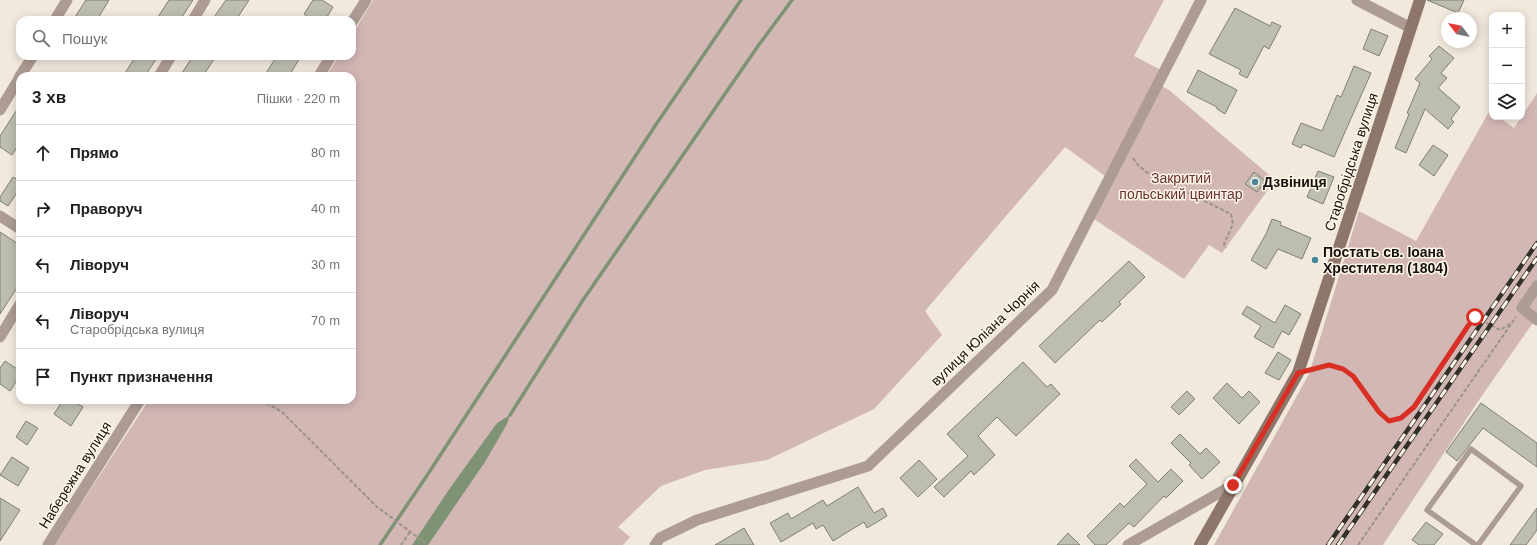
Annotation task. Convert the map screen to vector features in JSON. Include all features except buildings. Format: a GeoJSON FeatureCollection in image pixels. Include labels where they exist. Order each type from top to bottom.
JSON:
{"type":"FeatureCollection","features":[{"type":"Feature","properties":{"kind":"street"},"geometry":{"type":"LineString","coordinates":[[57,16],[67,0]]}},
{"type":"Feature","properties":{"kind":"street"},"geometry":{"type":"LineString","coordinates":[[195,16],[205,0]]}},
{"type":"Feature","properties":{"kind":"street"},"geometry":{"type":"LineString","coordinates":[[356,16],[366,0]]}},
{"type":"Feature","properties":{"kind":"street","name":"вулиця Юліана Чорнія"},"geometry":{"type":"LineString","coordinates":[[655,545],[660,538],[697,520],[868,466],[1052,290],[1201,0]]}},
{"type":"Feature","properties":{"kind":"street"},"geometry":{"type":"LineString","coordinates":[[1357,0],[1411,28]]}},
{"type":"Feature","properties":{"kind":"street","name":"Старобрідська вулиця"},"geometry":{"type":"LineString","coordinates":[[1200,545],[1298,373],[1420,0]]}},
{"type":"Feature","properties":{"kind":"street"},"geometry":{"type":"LineString","coordinates":[[23,72],[30,60]]}},
{"type":"Feature","properties":{"kind":"street"},"geometry":{"type":"LineString","coordinates":[[161,72],[169,60]]}},
{"type":"Feature","properties":{"kind":"street"},"geometry":{"type":"LineString","coordinates":[[321,72],[329,60]]}},
{"type":"Feature","properties":{"kind":"street"},"geometry":{"type":"LineString","coordinates":[[0,110],[16,83]]}},
{"type":"Feature","properties":{"kind":"street"},"geometry":{"type":"LineString","coordinates":[[0,216],[16,226]]}},
{"type":"Feature","properties":{"kind":"street"},"geometry":{"type":"LineString","coordinates":[[1537,286],[1522,308],[1537,320]]}},
{"type":"Feature","properties":{"kind":"street"},"geometry":{"type":"LineString","coordinates":[[0,337],[16,311]]}},
{"type":"Feature","properties":{"kind":"street","name":"Набережна вулиця"},"geometry":{"type":"LineString","coordinates":[[48,545],[137,404]]}},
{"type":"Feature","properties":{"kind":"street"},"geometry":{"type":"LineString","coordinates":[[1128,545],[1233,485]]}},
{"type":"Feature","properties":{"kind":"lane"},"geometry":{"type":"LineString","coordinates":[[1471,449],[1521,486],[1477,545],[1427,510],[1471,449]]}},
{"type":"Feature","properties":{"kind":"path"},"geometry":{"type":"LineString","coordinates":[[1131,156],[1146,172],[1231,214],[1233,224],[1224,244],[1226,248]]}},
{"type":"Feature","properties":{"kind":"path"},"geometry":{"type":"LineString","coordinates":[[1358,545],[1522,308]]}},
{"type":"Feature","properties":{"kind":"path"},"geometry":{"type":"LineString","coordinates":[[1298,373],[1329,365],[1343,369],[1353,376],[1379,412],[1389,421],[1401,418],[1414,407],[1475,317],[1500,330],[1512,322]]}},
{"type":"Feature","properties":{"kind":"path"},"geometry":{"type":"LineString","coordinates":[[268,404],[282,412],[376,506],[428,545]]}},
{"type":"Feature","properties":{"kind":"path"},"geometry":{"type":"LineString","coordinates":[[401,545],[410,532]]}},
{"type":"Feature","properties":{"kind":"green space"},"geometry":{"type":"Polygon","coordinates":[[[373,0],[1164,0],[1134,56],[1165,72],[1109,179],[1065,147],[925,311],[942,335],[874,409],[767,460],[705,470],[661,486],[618,527],[630,537],[623,545],[54,545],[146,404],[356,404],[356,72],[329,72],[336,60],[356,60],[356,28],[373,0]]]}},
{"type":"Feature","properties":{"kind":"green space","name":"Закритий польський цвинтар"},"geometry":{"type":"Polygon","coordinates":[[[1160,85],[1169,90],[1275,180],[1222,253],[1209,245],[1184,279],[1091,217],[1160,85]]]}},
{"type":"Feature","properties":{"kind":"green space"},"geometry":{"type":"Polygon","coordinates":[[[1537,93],[1537,317],[1481,397],[1383,545],[1214,545],[1309,374],[1359,211],[1416,241],[1489,112],[1489,120],[1503,120],[1514,128],[1519,120],[1525,120],[1525,111],[1537,93]]]}},
{"type":"Feature","properties":{"kind":"shaded area"},"geometry":{"type":"Polygon","coordinates":[[[510,415],[507,424],[485,462],[428,545],[412,545],[450,488],[497,423],[510,415]]]}},
{"type":"Feature","properties":{"kind":"waterway"},"geometry":{"type":"LineString","coordinates":[[380,545],[655,126],[741,0]]}},
{"type":"Feature","properties":{"kind":"waterway"},"geometry":{"type":"LineString","coordinates":[[510,415],[583,300],[758,46],[792,0]]}},
{"type":"Feature","properties":{"kind":"railway"},"geometry":{"type":"LineString","coordinates":[[1328,545],[1537,243]]}},
{"type":"Feature","properties":{"kind":"railway"},"geometry":{"type":"LineString","coordinates":[[1338,545],[1537,258]]}},
{"type":"Feature","properties":{"kind":"place","name":"Дзвіниця"},"geometry":{"type":"Point","coordinates":[1255,182]}},
{"type":"Feature","properties":{"kind":"place","name":"Постать св. Іоана Хрестителя (1804)"},"geometry":{"type":"Point","coordinates":[1315,260]}},
{"type":"Feature","properties":{"kind":"route"},"geometry":{"type":"LineString","coordinates":[[1233,485],[1298,373],[1329,365],[1343,369],[1353,376],[1379,412],[1389,421],[1401,418],[1414,407],[1475,317]]}}]}
